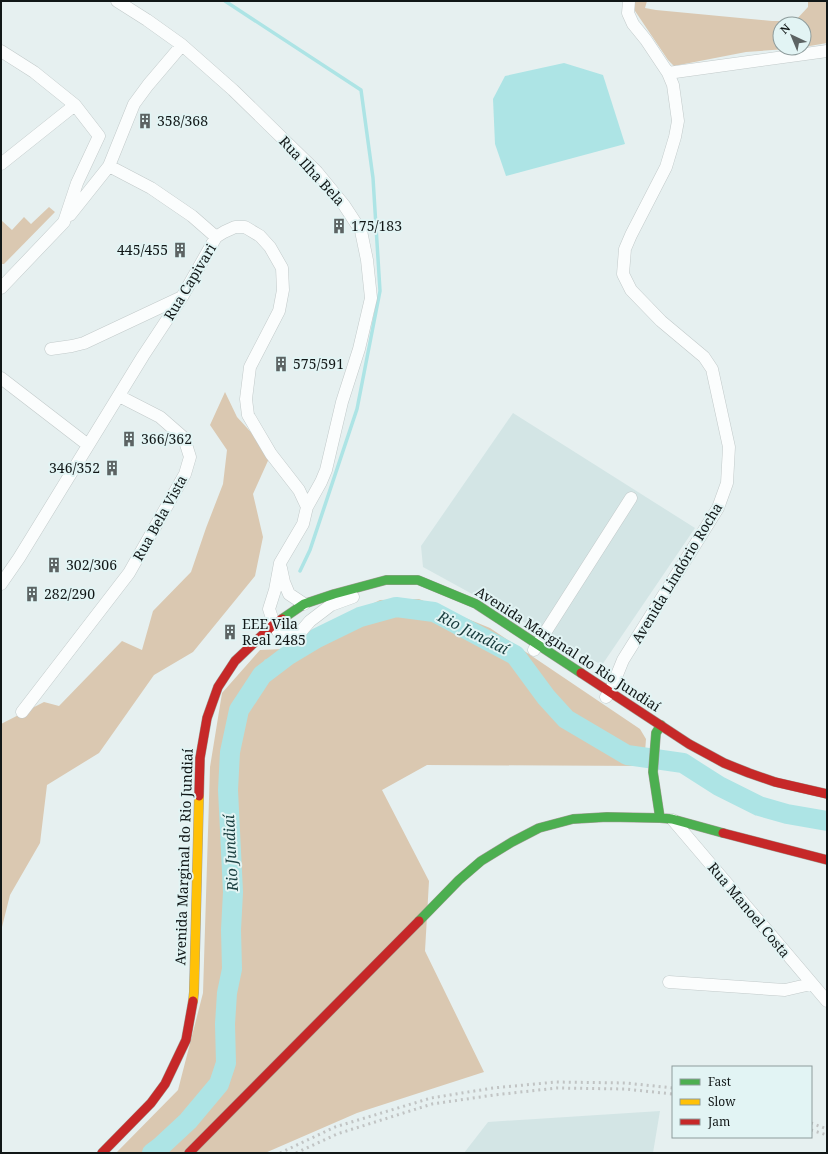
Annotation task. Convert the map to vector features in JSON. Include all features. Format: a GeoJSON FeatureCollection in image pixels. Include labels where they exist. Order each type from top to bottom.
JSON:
{"type":"FeatureCollection","features":[{"type":"Feature","properties":{"kind":"main road","name":"Avenida Marginal do Rio Jundiaí"},"geometry":{"type":"LineString","coordinates":[[102,1153],[151,1103],[165,1084],[186,1040],[194,992],[200,758],[207,718],[218,687],[235,661],[274,624],[304,604],[386,580],[418,580],[476,604],[536,648]]}},
{"type":"Feature","properties":{"kind":"main road","name":"Avenida Marginal do Rio Jundiaí"},"geometry":{"type":"LineString","coordinates":[[657,734],[689,744],[724,762],[752,774],[798,788],[827,794]]}},
{"type":"Feature","properties":{"kind":"main road"},"geometry":{"type":"LineString","coordinates":[[657,734],[653,772],[655,787],[666,818]]}},
{"type":"Feature","properties":{"kind":"main road"},"geometry":{"type":"LineString","coordinates":[[189,1153],[459,880],[481,861],[539,828],[573,819],[607,817],[666,818],[827,860]]}},
{"type":"Feature","properties":{"kind":"street","name":"Rua Ilha Bela"},"geometry":{"type":"LineString","coordinates":[[117,1],[182,45],[233,90],[317,172],[344,205],[361,231],[367,260],[371,298],[359,349],[342,402],[326,470],[307,507],[303,524],[280,563],[275,590],[269,609],[274,624]]}},
{"type":"Feature","properties":{"kind":"street","name":"Avenida Lindório Rocha"},"geometry":{"type":"LineString","coordinates":[[607,695],[623,660],[718,508],[727,484],[729,447],[712,369],[704,357],[690,344],[661,322],[631,290],[623,274],[625,248],[666,167],[676,137],[678,121],[673,85],[668,73],[646,40],[633,24],[628,13],[628,1]]}},
{"type":"Feature","properties":{"kind":"street"},"geometry":{"type":"LineString","coordinates":[[1,288],[64,222],[109,166],[134,104],[182,45]]}},
{"type":"Feature","properties":{"kind":"street"},"geometry":{"type":"LineString","coordinates":[[1,51],[34,72],[76,105],[99,136],[77,183],[64,222]]}},
{"type":"Feature","properties":{"kind":"street"},"geometry":{"type":"LineString","coordinates":[[668,73],[827,51]]}},
{"type":"Feature","properties":{"kind":"street"},"geometry":{"type":"LineString","coordinates":[[1,164],[76,105]]}},
{"type":"Feature","properties":{"kind":"street"},"geometry":{"type":"LineString","coordinates":[[109,166],[151,188],[192,216],[216,237]]}},
{"type":"Feature","properties":{"kind":"street","name":"Rua Capivari"},"geometry":{"type":"LineString","coordinates":[[1,584],[20,558],[143,356],[182,297],[216,237],[235,227],[245,227],[260,236],[270,247],[282,268],[283,290],[279,311],[250,367],[246,399],[248,415],[271,454],[299,490],[307,507]]}},
{"type":"Feature","properties":{"kind":"street"},"geometry":{"type":"LineString","coordinates":[[51,348],[84,343],[182,297]]}},
{"type":"Feature","properties":{"kind":"street"},"geometry":{"type":"LineString","coordinates":[[1,378],[88,445]]}},
{"type":"Feature","properties":{"kind":"street","name":"Rua Bela Vista"},"geometry":{"type":"LineString","coordinates":[[22,712],[128,573],[185,474],[190,457],[184,438],[160,417],[119,396]]}},
{"type":"Feature","properties":{"kind":"street"},"geometry":{"type":"LineString","coordinates":[[536,648],[631,498]]}},
{"type":"Feature","properties":{"kind":"street"},"geometry":{"type":"LineString","coordinates":[[280,563],[284,582],[289,594],[304,604]]}},
{"type":"Feature","properties":{"kind":"street"},"geometry":{"type":"LineString","coordinates":[[274,624],[279,633],[286,636],[298,635],[310,621],[332,605],[377,589],[410,587],[478,614],[536,648],[607,695],[657,734]]}},
{"type":"Feature","properties":{"kind":"street"},"geometry":{"type":"LineString","coordinates":[[270,606],[289,594]]}},
{"type":"Feature","properties":{"kind":"street","name":"Rua Manoel Costa"},"geometry":{"type":"LineString","coordinates":[[666,818],[827,1001]]}},
{"type":"Feature","properties":{"kind":"street"},"geometry":{"type":"LineString","coordinates":[[669,982],[785,990],[812,984]]}},
{"type":"Feature","properties":{"kind":"shaded area"},"geometry":{"type":"Polygon","coordinates":[[[635,1],[647,1],[645,8],[656,10],[772,21],[772,50],[746,52],[674,66],[668,60],[633,8],[635,1]]]}},
{"type":"Feature","properties":{"kind":"shaded area"},"geometry":{"type":"Polygon","coordinates":[[[808,1],[827,1],[827,43],[812,46],[812,16],[800,16],[808,7],[808,1]]]}},
{"type":"Feature","properties":{"kind":"shaded area"},"geometry":{"type":"Polygon","coordinates":[[[49,207],[55,212],[4,264],[1,264],[1,220],[12,230],[24,217],[31,224],[49,207]]]}},
{"type":"Feature","properties":{"kind":"shaded area"},"geometry":{"type":"Polygon","coordinates":[[[225,392],[237,417],[271,454],[253,494],[263,537],[255,576],[193,652],[154,675],[99,753],[47,785],[40,843],[10,895],[1,931],[1,724],[44,702],[59,706],[122,641],[142,650],[153,611],[191,572],[223,484],[227,450],[210,425],[225,392]]]}},
{"type":"Feature","properties":{"kind":"shaded area"},"geometry":{"type":"Polygon","coordinates":[[[513,413],[695,528],[602,665],[423,567],[421,546],[513,413]]]}},
{"type":"Feature","properties":{"kind":"shaded area"},"geometry":{"type":"Polygon","coordinates":[[[419,599],[490,628],[640,729],[646,739],[644,766],[427,765],[382,790],[429,881],[425,951],[484,1072],[357,1113],[265,1153],[116,1153],[178,1090],[203,993],[210,767],[222,693],[260,650],[282,649],[380,600],[419,599]]]}},
{"type":"Feature","properties":{"kind":"shaded area"},"geometry":{"type":"Polygon","coordinates":[[[660,1111],[653,1153],[464,1153],[488,1122],[660,1111]]]}},
{"type":"Feature","properties":{"kind":"water"},"geometry":{"type":"Polygon","coordinates":[[[564,63],[603,75],[625,144],[506,176],[495,144],[493,99],[505,76],[564,63]]]}},
{"type":"Feature","properties":{"kind":"waterway"},"geometry":{"type":"LineString","coordinates":[[225,1],[361,90],[373,178],[380,291],[357,409],[310,550],[300,571]]}},
{"type":"Feature","properties":{"kind":"waterway","name":"Rio Jundiaí"},"geometry":{"type":"LineString","coordinates":[[152,1153],[188,1121],[219,1084],[226,1063],[225,1024],[227,993],[232,969],[231,930],[233,892],[228,790],[230,752],[239,710],[262,675],[287,656],[317,638],[360,617],[396,607],[434,612],[515,655],[546,697],[566,719],[627,755],[683,763],[719,786],[759,806],[787,814],[827,821]]}},
{"type":"Feature","properties":{"kind":"waterway"},"geometry":{"type":"LineString","coordinates":[[262,675],[266,661]]}},
{"type":"Feature","properties":{"kind":"railway"},"geometry":{"type":"LineString","coordinates":[[280,1153],[335,1127],[431,1098],[493,1088],[556,1082],[626,1083],[672,1088]]}},
{"type":"Feature","properties":{"kind":"railway"},"geometry":{"type":"LineString","coordinates":[[296,1153],[337,1134],[432,1104],[557,1088],[625,1089],[672,1094]]}},
{"type":"Feature","properties":{"kind":"railway"},"geometry":{"type":"LineString","coordinates":[[812,1123],[827,1129]]}},
{"type":"Feature","properties":{"kind":"railway"},"geometry":{"type":"LineString","coordinates":[[812,1130],[827,1135]]}},
{"type":"Feature","properties":{"kind":"traffic: fast"},"geometry":{"type":"LineString","coordinates":[[282,619],[304,604],[334,594],[386,580],[418,580],[476,604],[581,673]]}},
{"type":"Feature","properties":{"kind":"traffic: fast"},"geometry":{"type":"LineString","coordinates":[[660,818],[653,772],[656,733],[661,725]]}},
{"type":"Feature","properties":{"kind":"traffic: fast"},"geometry":{"type":"LineString","coordinates":[[419,921],[459,880],[481,861],[539,828],[573,819],[607,817],[660,818],[672,819],[723,833]]}},
{"type":"Feature","properties":{"kind":"traffic: slow"},"geometry":{"type":"LineString","coordinates":[[193,1001],[199,796]]}},
{"type":"Feature","properties":{"kind":"traffic: jam"},"geometry":{"type":"LineString","coordinates":[[199,796],[200,758],[207,718],[218,687],[235,661],[274,624],[282,619]]}},
{"type":"Feature","properties":{"kind":"traffic: jam"},"geometry":{"type":"LineString","coordinates":[[581,673],[689,744],[724,763],[775,782],[827,794]]}},
{"type":"Feature","properties":{"kind":"traffic: jam"},"geometry":{"type":"LineString","coordinates":[[723,833],[827,860]]}},
{"type":"Feature","properties":{"kind":"traffic: jam"},"geometry":{"type":"LineString","coordinates":[[189,1153],[419,921]]}},
{"type":"Feature","properties":{"kind":"traffic: jam"},"geometry":{"type":"LineString","coordinates":[[102,1153],[151,1103],[165,1084],[186,1040],[193,1001]]}},
{"type":"Feature","properties":{"kind":"place","name":"358/368"},"geometry":{"type":"Point","coordinates":[145,121]}},
{"type":"Feature","properties":{"kind":"place","name":"175/183"},"geometry":{"type":"Point","coordinates":[339,226]}},
{"type":"Feature","properties":{"kind":"place","name":"445/455"},"geometry":{"type":"Point","coordinates":[180,250]}},
{"type":"Feature","properties":{"kind":"place","name":"575/591"},"geometry":{"type":"Point","coordinates":[281,364]}},
{"type":"Feature","properties":{"kind":"place","name":"366/362"},"geometry":{"type":"Point","coordinates":[129,439]}},
{"type":"Feature","properties":{"kind":"place","name":"346/352"},"geometry":{"type":"Point","coordinates":[112,468]}},
{"type":"Feature","properties":{"kind":"place","name":"302/306"},"geometry":{"type":"Point","coordinates":[54,565]}},
{"type":"Feature","properties":{"kind":"place","name":"282/290"},"geometry":{"type":"Point","coordinates":[32,594]}},
{"type":"Feature","properties":{"kind":"place","name":"EEE Vila Real 2485"},"geometry":{"type":"Point","coordinates":[230,632]}}]}
